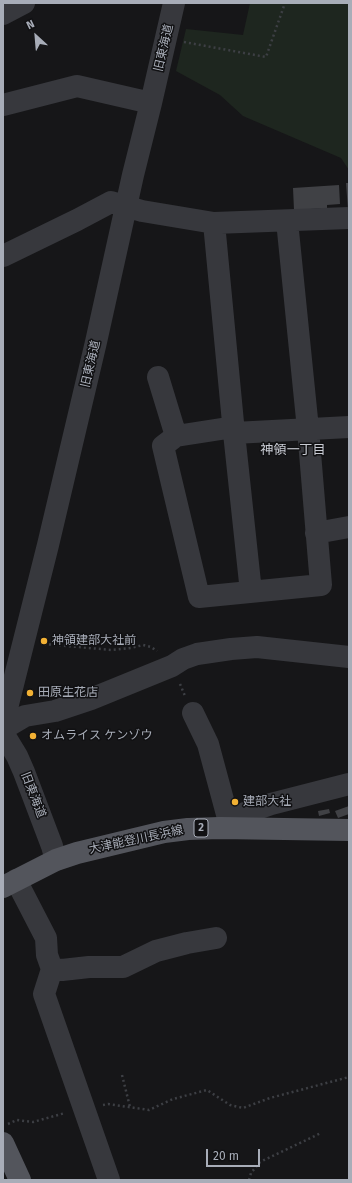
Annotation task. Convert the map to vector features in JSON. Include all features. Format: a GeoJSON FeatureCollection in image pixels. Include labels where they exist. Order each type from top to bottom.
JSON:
{"type":"FeatureCollection","features":[{"type":"Feature","properties":{"kind":"main road","name":"大津能登川長浜線"},"geometry":{"type":"LineString","coordinates":[[10,883],[56,860],[77,853],[164,832],[225,825],[349,830]]}},
{"type":"Feature","properties":{"kind":"main road"},"geometry":{"type":"LineString","coordinates":[[3,1142],[20,1180]]}},
{"type":"Feature","properties":{"kind":"street"},"geometry":{"type":"LineString","coordinates":[[3,14],[24,3]]}},
{"type":"Feature","properties":{"kind":"street","name":"旧東海道"},"geometry":{"type":"LineString","coordinates":[[3,724],[96,342],[126,206],[174,3]]}},
{"type":"Feature","properties":{"kind":"street"},"geometry":{"type":"LineString","coordinates":[[3,105],[77,86],[151,103]]}},
{"type":"Feature","properties":{"kind":"street"},"geometry":{"type":"LineString","coordinates":[[3,256],[111,202],[142,211],[214,223],[349,218]]}},
{"type":"Feature","properties":{"kind":"street"},"geometry":{"type":"LineString","coordinates":[[287,221],[308,429],[321,585],[199,597],[163,446],[176,436],[234,430],[308,429],[349,427]]}},
{"type":"Feature","properties":{"kind":"street"},"geometry":{"type":"LineString","coordinates":[[214,223],[251,592]]}},
{"type":"Feature","properties":{"kind":"street"},"geometry":{"type":"LineString","coordinates":[[158,377],[176,436]]}},
{"type":"Feature","properties":{"kind":"street"},"geometry":{"type":"LineString","coordinates":[[316,533],[349,526]]}},
{"type":"Feature","properties":{"kind":"street"},"geometry":{"type":"LineString","coordinates":[[3,729],[25,716],[55,711],[91,699],[172,666],[183,659],[197,654],[257,647],[349,657]]}},
{"type":"Feature","properties":{"kind":"street"},"geometry":{"type":"LineString","coordinates":[[193,713],[208,744],[225,825],[245,813],[271,804],[349,784]]}},
{"type":"Feature","properties":{"kind":"street","name":"旧東海道"},"geometry":{"type":"LineString","coordinates":[[3,732],[17,756],[24,772],[56,860]]}},
{"type":"Feature","properties":{"kind":"street"},"geometry":{"type":"LineString","coordinates":[[10,883],[46,938],[47,955],[52,968],[44,994],[109,1180]]}},
{"type":"Feature","properties":{"kind":"street"},"geometry":{"type":"LineString","coordinates":[[52,968],[62,970],[88,967],[123,967],[156,951],[187,943],[216,938]]}},
{"type":"Feature","properties":{"kind":"path"},"geometry":{"type":"LineString","coordinates":[[166,39],[266,57],[285,3]]}},
{"type":"Feature","properties":{"kind":"path"},"geometry":{"type":"LineString","coordinates":[[24,641],[50,645],[112,650],[143,645],[151,647],[162,655],[172,666],[193,713]]}},
{"type":"Feature","properties":{"kind":"path"},"geometry":{"type":"LineString","coordinates":[[122,1075],[130,1107]]}},
{"type":"Feature","properties":{"kind":"path"},"geometry":{"type":"LineString","coordinates":[[3,1126],[17,1120],[33,1122],[84,1108],[108,1104],[149,1110],[173,1099],[206,1090],[230,1105],[243,1108],[270,1098],[349,1076]]}},
{"type":"Feature","properties":{"kind":"path"},"geometry":{"type":"LineString","coordinates":[[249,1180],[251,1172],[260,1162],[321,1133]]}},
{"type":"Feature","properties":{"kind":"shaded area"},"geometry":{"type":"Polygon","coordinates":[[[250,3],[349,3],[349,170],[341,158],[243,116],[220,95],[176,71],[186,29],[243,35],[250,3]]]}},
{"type":"Feature","properties":{"kind":"building"},"geometry":{"type":"Polygon","coordinates":[[[346,183],[349,183],[349,210],[348,210],[346,183]]]}},
{"type":"Feature","properties":{"kind":"building"},"geometry":{"type":"Polygon","coordinates":[[[339,185],[340,204],[327,205],[327,208],[294,210],[293,188],[339,185]]]}},
{"type":"Feature","properties":{"kind":"building"},"geometry":{"type":"Polygon","coordinates":[[[349,806],[349,814],[338,818],[335,811],[349,806]]]}},
{"type":"Feature","properties":{"kind":"building"},"geometry":{"type":"Polygon","coordinates":[[[329,809],[330,813],[319,816],[318,811],[329,809]]]}},
{"type":"Feature","properties":{"kind":"place","name":"神領建部大社前"},"geometry":{"type":"Point","coordinates":[44,641]}},
{"type":"Feature","properties":{"kind":"place","name":"田原生花店"},"geometry":{"type":"Point","coordinates":[30,693]}},
{"type":"Feature","properties":{"kind":"place","name":"オムライス ケンゾウ"},"geometry":{"type":"Point","coordinates":[33,736]}},
{"type":"Feature","properties":{"kind":"place","name":"建部大社"},"geometry":{"type":"Point","coordinates":[235,802]}},
{"type":"Feature","properties":{"kind":"district","name":"神領一丁目"},"geometry":{"type":"Point","coordinates":[293,450]}}]}
